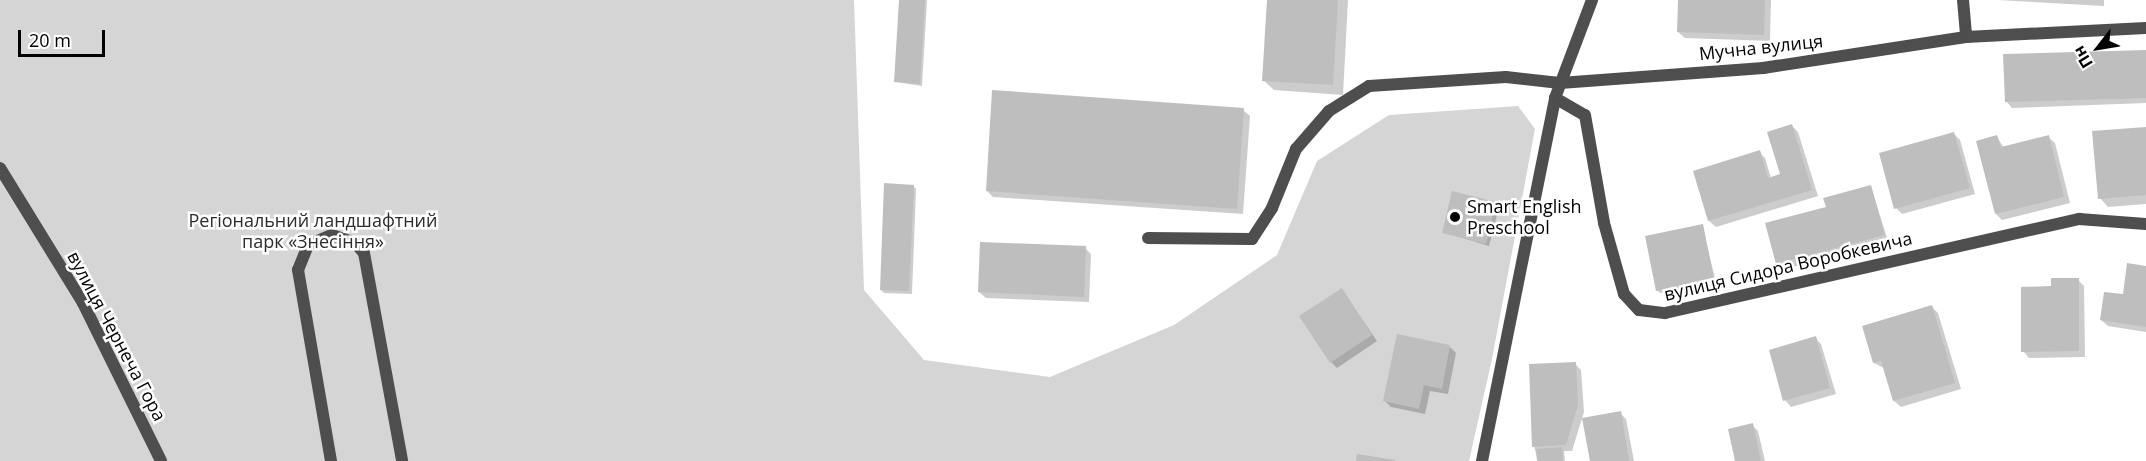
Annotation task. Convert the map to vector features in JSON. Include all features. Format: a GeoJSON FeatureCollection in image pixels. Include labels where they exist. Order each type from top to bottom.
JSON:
{"type":"FeatureCollection","features":[{"type":"Feature","properties":{"kind":"street"},"geometry":{"type":"LineString","coordinates":[[1482,461],[1555,98],[1592,0]]}},
{"type":"Feature","properties":{"kind":"street"},"geometry":{"type":"LineString","coordinates":[[1963,0],[1965,37]]}},
{"type":"Feature","properties":{"kind":"street","name":"Мучна вулиця"},"geometry":{"type":"LineString","coordinates":[[1148,238],[1252,239],[1272,208],[1296,149],[1329,111],[1369,86],[1506,77],[1560,83],[1763,68],[1965,37],[2146,28]]}},
{"type":"Feature","properties":{"kind":"street","name":"вулиця Сидора Воробкевича"},"geometry":{"type":"LineString","coordinates":[[1555,98],[1585,115],[1604,223],[1624,294],[1639,310],[1665,314],[2079,219],[2146,224]]}},
{"type":"Feature","properties":{"kind":"street","name":"вулиця Чернеча Гора"},"geometry":{"type":"LineString","coordinates":[[0,168],[83,303],[162,461]]}},
{"type":"Feature","properties":{"kind":"street"},"geometry":{"type":"LineString","coordinates":[[331,461],[298,270],[308,245],[332,235],[355,243],[366,260],[402,461]]}},
{"type":"Feature","properties":{"kind":"green space","name":"Регіональний ландшафтний парк «Знесіння»"},"geometry":{"type":"Polygon","coordinates":[[[0,0],[854,0],[864,290],[924,360],[1050,377],[1174,325],[1277,255],[1317,161],[1389,115],[1518,106],[1535,129],[1492,359],[1469,461],[0,461],[0,0]]]}},
{"type":"Feature","properties":{"kind":"building"},"geometry":{"type":"Polygon","coordinates":[[[899,0],[925,0],[920,84],[894,82],[899,0]]]}},
{"type":"Feature","properties":{"kind":"building"},"geometry":{"type":"Polygon","coordinates":[[[1267,0],[1338,0],[1333,85],[1262,81],[1267,0]]]}},
{"type":"Feature","properties":{"kind":"building"},"geometry":{"type":"Polygon","coordinates":[[[1678,0],[1765,0],[1764,35],[1677,32],[1678,0]]]}},
{"type":"Feature","properties":{"kind":"building"},"geometry":{"type":"Polygon","coordinates":[[[2146,50],[2146,98],[2005,102],[2003,54],[2146,50]]]}},
{"type":"Feature","properties":{"kind":"building"},"geometry":{"type":"Polygon","coordinates":[[[992,90],[1244,108],[1237,209],[986,191],[992,90]]]}},
{"type":"Feature","properties":{"kind":"building"},"geometry":{"type":"Polygon","coordinates":[[[1792,124],[1812,190],[1708,221],[1693,171],[1760,150],[1768,178],[1780,174],[1767,132],[1792,124]]]}},
{"type":"Feature","properties":{"kind":"building"},"geometry":{"type":"Polygon","coordinates":[[[2146,127],[2146,195],[2098,199],[2092,131],[2146,127]]]}},
{"type":"Feature","properties":{"kind":"building"},"geometry":{"type":"Polygon","coordinates":[[[1954,132],[1970,188],[1894,209],[1879,153],[1954,132]]]}},
{"type":"Feature","properties":{"kind":"building"},"geometry":{"type":"Polygon","coordinates":[[[1997,135],[2001,147],[2049,135],[2064,197],[1995,214],[1976,141],[1997,135]]]}},
{"type":"Feature","properties":{"kind":"building"},"geometry":{"type":"Polygon","coordinates":[[[884,183],[914,185],[909,291],[880,290],[884,183]]]}},
{"type":"Feature","properties":{"kind":"building"},"geometry":{"type":"Polygon","coordinates":[[[1871,185],[1885,235],[1776,264],[1765,223],[1826,207],[1823,198],[1871,185]]]}},
{"type":"Feature","properties":{"kind":"building"},"geometry":{"type":"Polygon","coordinates":[[[1452,191],[1496,202],[1486,244],[1442,233],[1452,191]]]}},
{"type":"Feature","properties":{"kind":"building"},"geometry":{"type":"Polygon","coordinates":[[[1703,224],[1714,279],[1656,291],[1645,236],[1703,224]]]}},
{"type":"Feature","properties":{"kind":"building"},"geometry":{"type":"Polygon","coordinates":[[[980,242],[1086,246],[1084,297],[978,292],[980,242]]]}},
{"type":"Feature","properties":{"kind":"building"},"geometry":{"type":"Polygon","coordinates":[[[2127,263],[2146,266],[2146,327],[2100,320],[2104,292],[2123,294],[2127,263]]]}},
{"type":"Feature","properties":{"kind":"building"},"geometry":{"type":"Polygon","coordinates":[[[2051,278],[2079,278],[2079,351],[2021,352],[2021,287],[2051,286],[2051,278]]]}},
{"type":"Feature","properties":{"kind":"building"},"geometry":{"type":"Polygon","coordinates":[[[1342,288],[1372,335],[1330,363],[1299,316],[1342,288]]]}},
{"type":"Feature","properties":{"kind":"building"},"geometry":{"type":"Polygon","coordinates":[[[1932,305],[1955,383],[1893,401],[1881,361],[1873,363],[1862,326],[1932,305]]]}},
{"type":"Feature","properties":{"kind":"building"},"geometry":{"type":"Polygon","coordinates":[[[1397,334],[1450,345],[1442,389],[1424,385],[1419,409],[1383,401],[1397,334]]]}},
{"type":"Feature","properties":{"kind":"building"},"geometry":{"type":"Polygon","coordinates":[[[1816,336],[1830,388],[1783,401],[1769,350],[1816,336]]]}},
{"type":"Feature","properties":{"kind":"building"},"geometry":{"type":"Polygon","coordinates":[[[1576,362],[1578,405],[1566,445],[1532,447],[1529,364],[1576,362]]]}},
{"type":"Feature","properties":{"kind":"building"},"geometry":{"type":"Polygon","coordinates":[[[1621,411],[1629,461],[1590,461],[1582,418],[1621,411]]]}},
{"type":"Feature","properties":{"kind":"building"},"geometry":{"type":"Polygon","coordinates":[[[1753,423],[1761,461],[1735,461],[1728,429],[1753,423]]]}},
{"type":"Feature","properties":{"kind":"building"},"geometry":{"type":"Polygon","coordinates":[[[1562,447],[1563,461],[1537,461],[1536,449],[1562,447]]]}},
{"type":"Feature","properties":{"kind":"building"},"geometry":{"type":"Polygon","coordinates":[[[1357,454],[1395,460],[1395,461],[1356,461],[1357,454]]]}},
{"type":"Feature","properties":{"kind":"place","name":"Smart English Preschool"},"geometry":{"type":"Point","coordinates":[1455,217]}}]}
